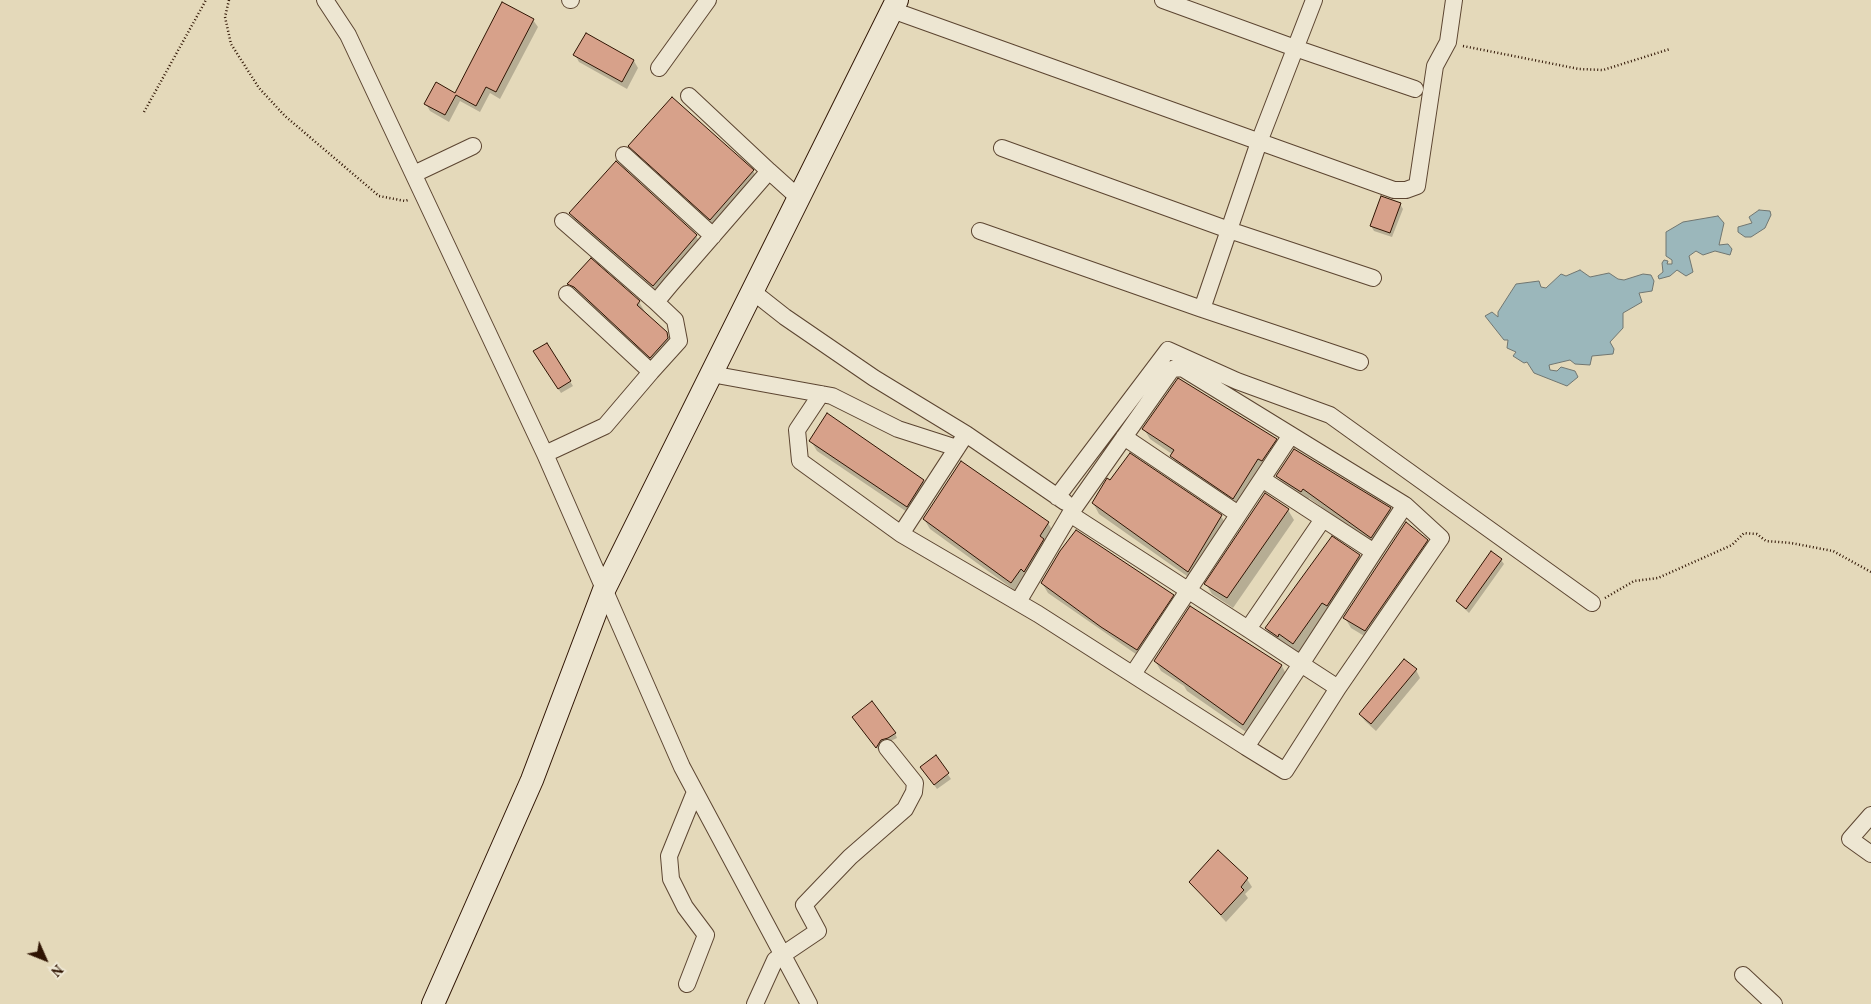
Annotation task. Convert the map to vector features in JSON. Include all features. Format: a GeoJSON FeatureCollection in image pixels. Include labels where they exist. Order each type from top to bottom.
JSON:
{"type":"FeatureCollection","features":[{"type":"Feature","properties":{"kind":"main road"},"geometry":{"type":"LineString","coordinates":[[433,1004],[532,780],[604,590],[894,5]]}},
{"type":"Feature","properties":{"kind":"street"},"geometry":{"type":"LineString","coordinates":[[325,0],[348,35],[545,454],[682,767],[809,1004]]}},
{"type":"Feature","properties":{"kind":"street"},"geometry":{"type":"LineString","coordinates":[[659,68],[708,0]]}},
{"type":"Feature","properties":{"kind":"street"},"geometry":{"type":"LineString","coordinates":[[1163,0],[1415,89]]}},
{"type":"Feature","properties":{"kind":"street"},"geometry":{"type":"LineString","coordinates":[[1202,309],[1259,142],[1314,0]]}},
{"type":"Feature","properties":{"kind":"street"},"geometry":{"type":"LineString","coordinates":[[894,5],[1259,142],[1394,190],[1417,186],[1435,66],[1448,42],[1454,0]]}},
{"type":"Feature","properties":{"kind":"street"},"geometry":{"type":"LineString","coordinates":[[689,96],[799,198]]}},
{"type":"Feature","properties":{"kind":"street"},"geometry":{"type":"LineString","coordinates":[[414,174],[473,146]]}},
{"type":"Feature","properties":{"kind":"street"},"geometry":{"type":"LineString","coordinates":[[1002,148],[1229,230],[1373,278]]}},
{"type":"Feature","properties":{"kind":"street"},"geometry":{"type":"LineString","coordinates":[[624,155],[713,236]]}},
{"type":"Feature","properties":{"kind":"street"},"geometry":{"type":"LineString","coordinates":[[656,302],[769,171]]}},
{"type":"Feature","properties":{"kind":"street"},"geometry":{"type":"LineString","coordinates":[[545,454],[605,426],[679,341],[675,320],[563,222]]}},
{"type":"Feature","properties":{"kind":"street"},"geometry":{"type":"LineString","coordinates":[[980,230],[1202,309],[1360,362]]}},
{"type":"Feature","properties":{"kind":"street"},"geometry":{"type":"LineString","coordinates":[[752,291],[785,317],[874,378],[966,434],[1057,497],[1072,511],[1187,590],[1338,688]]}},
{"type":"Feature","properties":{"kind":"street"},"geometry":{"type":"LineString","coordinates":[[567,294],[651,372]]}},
{"type":"Feature","properties":{"kind":"street"},"geometry":{"type":"LineString","coordinates":[[1057,497],[1168,350],[1237,381],[1330,415],[1592,604]]}},
{"type":"Feature","properties":{"kind":"street"},"geometry":{"type":"LineString","coordinates":[[821,394],[797,430],[800,461],[901,534],[1018,602],[1284,771],[1338,688],[1441,538],[1405,505],[1182,368],[1172,370],[1072,511],[1018,602]]}},
{"type":"Feature","properties":{"kind":"street"},"geometry":{"type":"LineString","coordinates":[[711,374],[832,396],[898,429],[957,448]]}},
{"type":"Feature","properties":{"kind":"street"},"geometry":{"type":"LineString","coordinates":[[901,534],[966,434]]}},
{"type":"Feature","properties":{"kind":"street"},"geometry":{"type":"LineString","coordinates":[[1133,674],[1291,435]]}},
{"type":"Feature","properties":{"kind":"street"},"geometry":{"type":"LineString","coordinates":[[1124,437],[1238,514]]}},
{"type":"Feature","properties":{"kind":"street"},"geometry":{"type":"LineString","coordinates":[[1262,479],[1374,552]]}},
{"type":"Feature","properties":{"kind":"street"},"geometry":{"type":"LineString","coordinates":[[1246,747],[1405,505]]}},
{"type":"Feature","properties":{"kind":"street"},"geometry":{"type":"LineString","coordinates":[[1248,629],[1323,519]]}},
{"type":"Feature","properties":{"kind":"street"},"geometry":{"type":"LineString","coordinates":[[755,1004],[775,960],[818,931],[804,905],[850,856],[905,809],[914,792],[915,783],[887,748]]}},
{"type":"Feature","properties":{"kind":"street"},"geometry":{"type":"LineString","coordinates":[[687,984],[706,935],[685,906],[671,878],[669,856],[695,792]]}},
{"type":"Feature","properties":{"kind":"street"},"geometry":{"type":"LineString","coordinates":[[1871,815],[1850,839],[1871,854]]}},
{"type":"Feature","properties":{"kind":"street"},"geometry":{"type":"LineString","coordinates":[[1743,975],[1774,1004]]}},
{"type":"Feature","properties":{"kind":"path"},"geometry":{"type":"LineString","coordinates":[[144,112],[206,0]]}},
{"type":"Feature","properties":{"kind":"path"},"geometry":{"type":"LineString","coordinates":[[229,0],[225,17],[231,44],[259,88],[285,116],[379,196],[405,201],[423,193]]}},
{"type":"Feature","properties":{"kind":"path"},"geometry":{"type":"LineString","coordinates":[[1441,55],[1462,46],[1579,69],[1603,70],[1670,49]]}},
{"type":"Feature","properties":{"kind":"path"},"geometry":{"type":"LineString","coordinates":[[1592,604],[1608,597],[1634,580],[1658,578],[1732,545],[1744,533],[1757,534],[1766,541],[1791,543],[1833,551],[1871,572]]}},
{"type":"Feature","properties":{"kind":"water"},"geometry":{"type":"Polygon","coordinates":[[[1759,210],[1770,211],[1771,215],[1765,228],[1751,237],[1745,237],[1738,232],[1738,227],[1752,223],[1749,217],[1759,210]]]}},
{"type":"Feature","properties":{"kind":"water"},"geometry":{"type":"Polygon","coordinates":[[[1718,216],[1724,223],[1719,245],[1728,244],[1732,249],[1730,255],[1715,251],[1703,255],[1696,251],[1689,256],[1693,272],[1686,276],[1677,270],[1670,276],[1659,279],[1658,276],[1663,272],[1662,263],[1664,260],[1668,261],[1667,264],[1672,264],[1672,260],[1666,256],[1666,232],[1683,222],[1718,216]]]}},
{"type":"Feature","properties":{"kind":"water"},"geometry":{"type":"Polygon","coordinates":[[[1580,270],[1590,277],[1609,273],[1618,279],[1624,280],[1643,274],[1651,275],[1654,281],[1652,291],[1639,293],[1642,302],[1623,313],[1623,328],[1610,342],[1614,349],[1613,354],[1592,356],[1590,365],[1575,364],[1570,360],[1549,365],[1550,370],[1557,371],[1561,367],[1575,371],[1578,377],[1567,386],[1534,373],[1527,362],[1524,363],[1513,356],[1516,352],[1507,348],[1508,340],[1504,340],[1485,316],[1492,312],[1498,317],[1498,312],[1516,284],[1539,281],[1541,287],[1546,288],[1561,274],[1566,276],[1580,270]]]}},
{"type":"Feature","properties":{"kind":"building"},"geometry":{"type":"Polygon","coordinates":[[[502,2],[534,19],[496,92],[486,87],[476,106],[456,95],[445,115],[424,104],[436,82],[455,93],[502,2]]]}},
{"type":"Feature","properties":{"kind":"building"},"geometry":{"type":"Polygon","coordinates":[[[586,33],[634,60],[622,82],[573,55],[586,33]]]}},
{"type":"Feature","properties":{"kind":"building"},"geometry":{"type":"Polygon","coordinates":[[[672,97],[754,170],[710,220],[628,146],[672,97]]]}},
{"type":"Feature","properties":{"kind":"building"},"geometry":{"type":"Polygon","coordinates":[[[616,161],[697,235],[653,286],[569,213],[616,161]]]}},
{"type":"Feature","properties":{"kind":"building"},"geometry":{"type":"Polygon","coordinates":[[[1381,196],[1401,203],[1390,233],[1370,226],[1381,196]]]}},
{"type":"Feature","properties":{"kind":"building"},"geometry":{"type":"Polygon","coordinates":[[[591,258],[640,301],[637,305],[667,332],[668,338],[650,358],[574,287],[567,284],[591,258]]]}},
{"type":"Feature","properties":{"kind":"building"},"geometry":{"type":"Polygon","coordinates":[[[547,343],[571,381],[558,389],[533,351],[547,343]]]}},
{"type":"Feature","properties":{"kind":"building"},"geometry":{"type":"Polygon","coordinates":[[[1178,378],[1277,439],[1262,461],[1258,459],[1233,499],[1170,456],[1174,450],[1142,429],[1178,378]]]}},
{"type":"Feature","properties":{"kind":"building"},"geometry":{"type":"Polygon","coordinates":[[[827,413],[924,480],[907,507],[809,441],[827,413]]]}},
{"type":"Feature","properties":{"kind":"building"},"geometry":{"type":"Polygon","coordinates":[[[1294,449],[1391,508],[1371,538],[1303,489],[1301,492],[1276,476],[1294,449]]]}},
{"type":"Feature","properties":{"kind":"building"},"geometry":{"type":"Polygon","coordinates":[[[1130,453],[1222,515],[1188,572],[1092,503],[1107,478],[1110,480],[1130,453]]]}},
{"type":"Feature","properties":{"kind":"building"},"geometry":{"type":"Polygon","coordinates":[[[961,461],[1049,522],[1040,536],[1044,539],[1024,572],[1021,569],[1011,583],[923,519],[961,461]]]}},
{"type":"Feature","properties":{"kind":"building"},"geometry":{"type":"Polygon","coordinates":[[[1265,493],[1289,509],[1227,598],[1204,584],[1265,493]]]}},
{"type":"Feature","properties":{"kind":"building"},"geometry":{"type":"Polygon","coordinates":[[[1406,522],[1428,540],[1365,631],[1343,618],[1406,522]]]}},
{"type":"Feature","properties":{"kind":"building"},"geometry":{"type":"Polygon","coordinates":[[[1076,530],[1174,595],[1137,650],[1101,627],[1041,583],[1060,551],[1076,530]]]}},
{"type":"Feature","properties":{"kind":"building"},"geometry":{"type":"Polygon","coordinates":[[[1332,536],[1360,555],[1327,606],[1322,603],[1293,644],[1279,634],[1278,637],[1265,628],[1332,536]]]}},
{"type":"Feature","properties":{"kind":"building"},"geometry":{"type":"Polygon","coordinates":[[[1491,551],[1502,559],[1466,609],[1456,601],[1491,551]]]}},
{"type":"Feature","properties":{"kind":"building"},"geometry":{"type":"Polygon","coordinates":[[[1190,606],[1282,665],[1243,725],[1154,661],[1190,606]]]}},
{"type":"Feature","properties":{"kind":"building"},"geometry":{"type":"Polygon","coordinates":[[[1404,659],[1417,669],[1371,724],[1359,714],[1404,659]]]}},
{"type":"Feature","properties":{"kind":"building"},"geometry":{"type":"Polygon","coordinates":[[[872,701],[896,733],[881,740],[876,748],[852,717],[872,701]]]}},
{"type":"Feature","properties":{"kind":"building"},"geometry":{"type":"Polygon","coordinates":[[[936,755],[949,773],[934,785],[920,767],[936,755]]]}},
{"type":"Feature","properties":{"kind":"building"},"geometry":{"type":"Polygon","coordinates":[[[1218,850],[1248,878],[1241,887],[1244,890],[1221,915],[1189,882],[1218,850]]]}}]}
